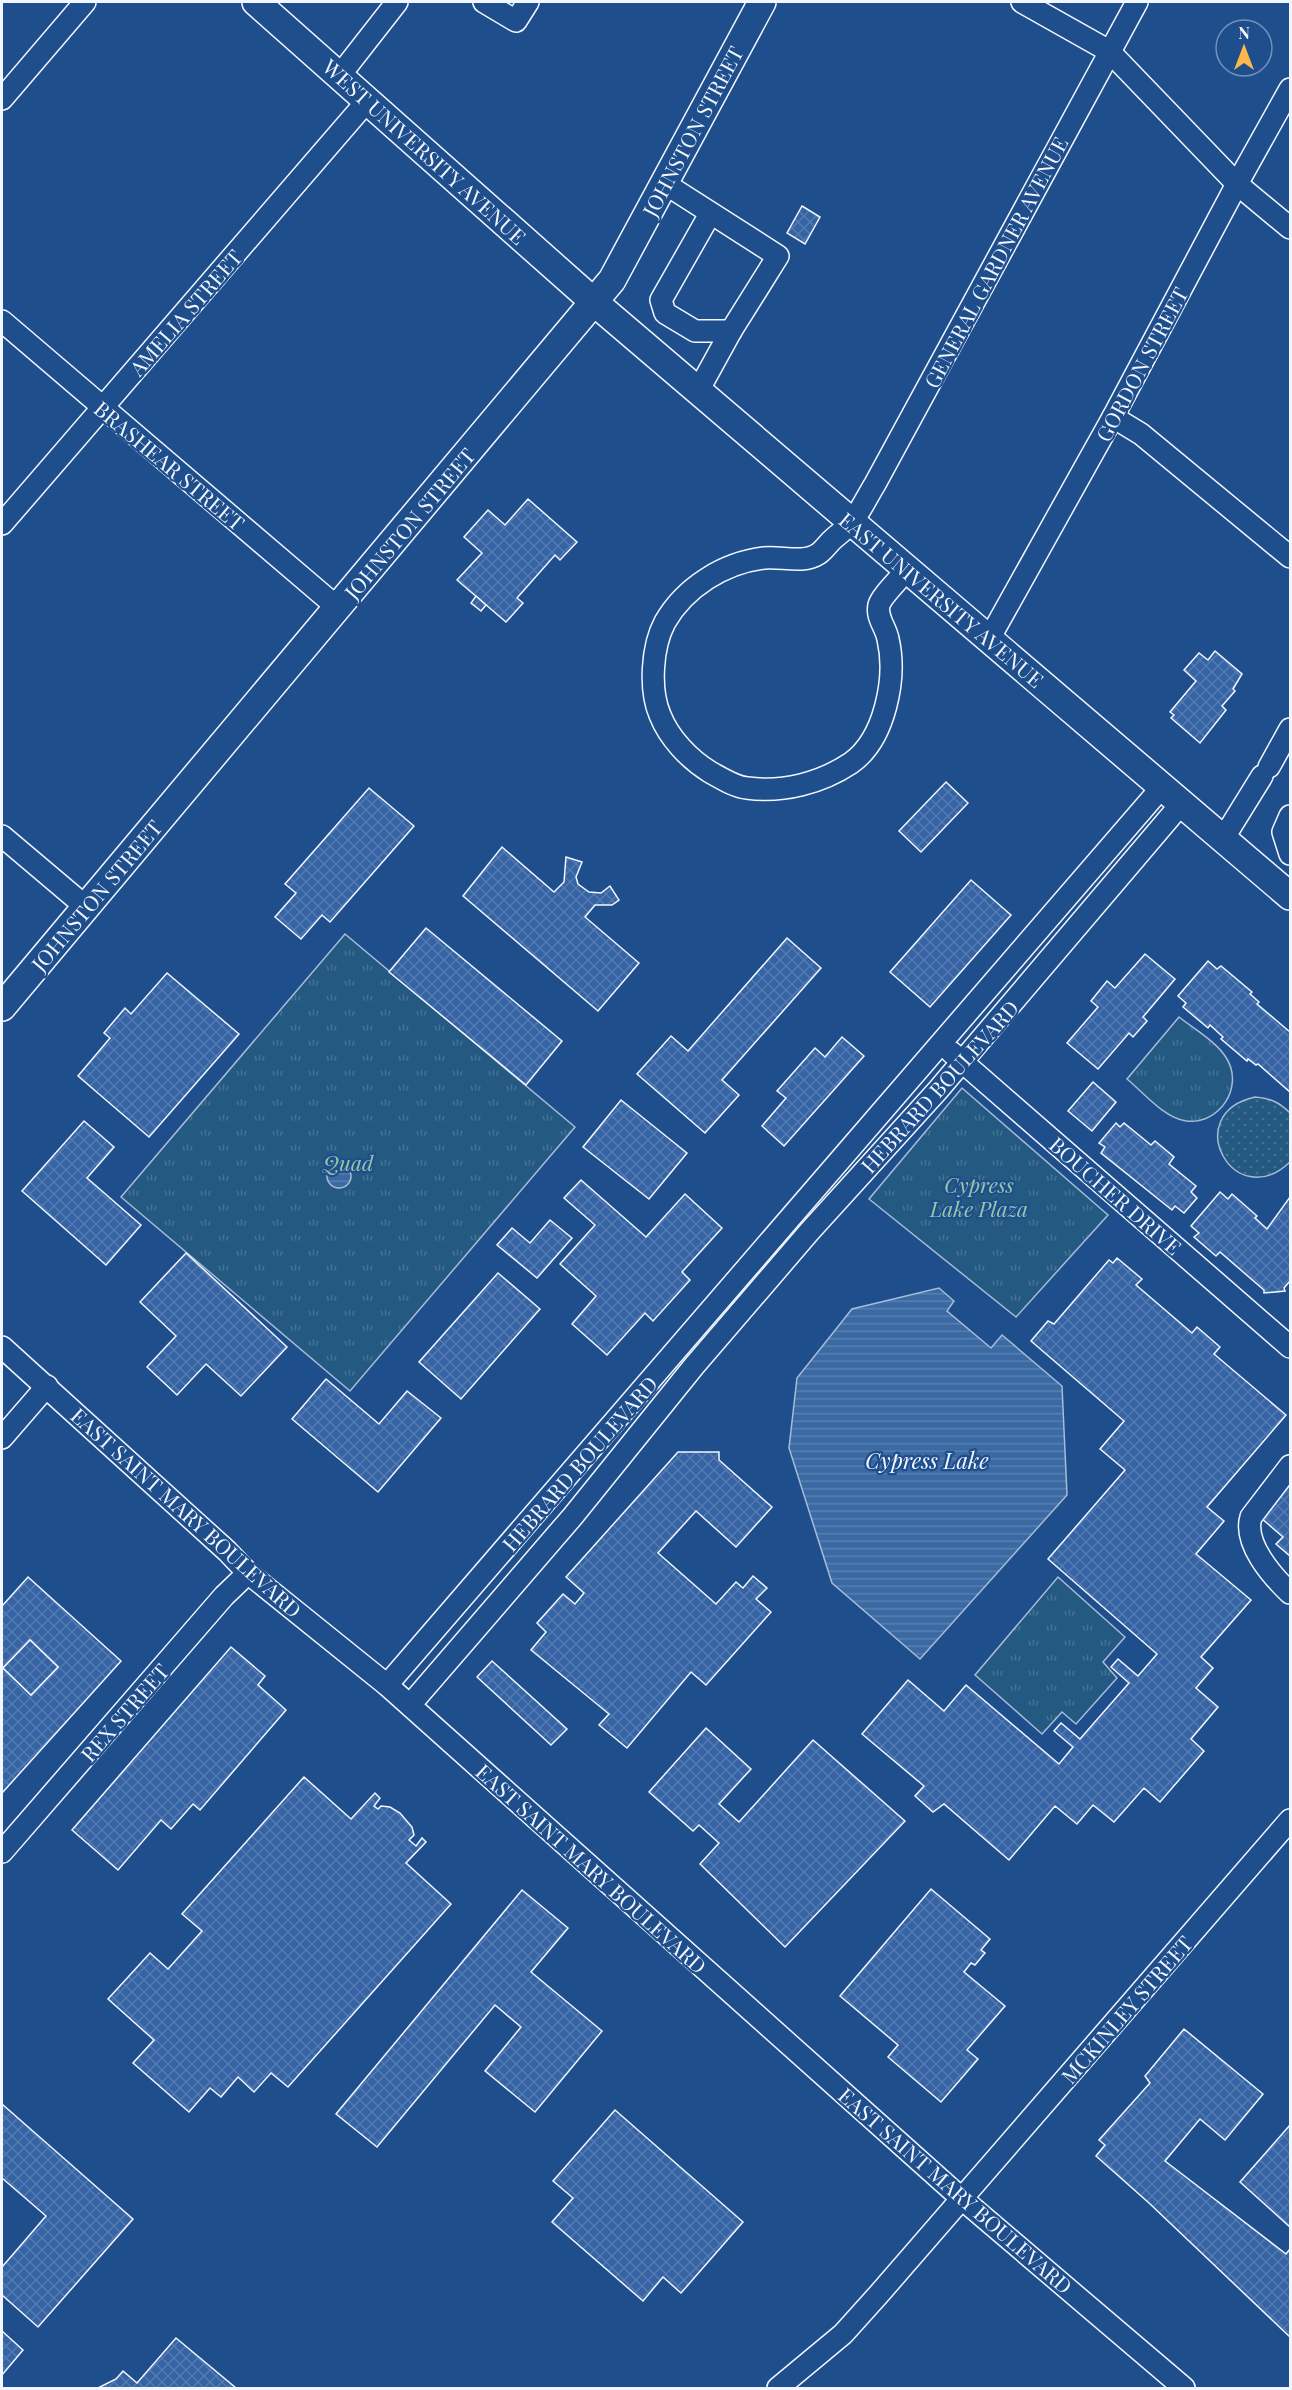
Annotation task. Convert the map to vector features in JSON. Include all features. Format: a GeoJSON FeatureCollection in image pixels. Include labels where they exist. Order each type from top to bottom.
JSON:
{"type":"FeatureCollection","features":[{"type":"Feature","properties":{"kind":"main road","name":"WEST UNIVERSITY AVENUE"},"geometry":{"type":"LineString","coordinates":[[256,2],[594,302]]}},
{"type":"Feature","properties":{"kind":"main road","name":"JOHNSTON STREET"},"geometry":{"type":"LineString","coordinates":[[2,1007],[612,280],[762,2]]}},
{"type":"Feature","properties":{"kind":"main road","name":"EAST UNIVERSITY AVENUE"},"geometry":{"type":"LineString","coordinates":[[594,302],[1283,889]]}},
{"type":"Feature","properties":{"kind":"street"},"geometry":{"type":"LineString","coordinates":[[5,87],[85,2]]}},
{"type":"Feature","properties":{"kind":"street"},"geometry":{"type":"LineString","coordinates":[[340,75],[397,2]]}},
{"type":"Feature","properties":{"kind":"street"},"geometry":{"type":"LineString","coordinates":[[484,2],[516,21],[528,2]]}},
{"type":"Feature","properties":{"kind":"street"},"geometry":{"type":"LineString","coordinates":[[1022,2],[1109,51],[1237,184],[1290,228]]}},
{"type":"Feature","properties":{"kind":"street","name":"GENERAL GARDNER AVENUE"},"geometry":{"type":"LineString","coordinates":[[908,570],[879,603],[879,616],[888,638],[891,664],[890,686],[874,737],[853,762],[824,779],[780,789],[745,788],[721,778],[696,763],[675,741],[659,714],[653,682],[655,651],[665,623],[682,599],[704,579],[733,566],[765,558],[801,559],[818,555],[852,522],[875,484],[1137,2]]}},
{"type":"Feature","properties":{"kind":"street","name":"GORDON STREET"},"geometry":{"type":"LineString","coordinates":[[989,639],[1113,417],[1290,89]]}},
{"type":"Feature","properties":{"kind":"street","name":"AMELIA STREET"},"geometry":{"type":"LineString","coordinates":[[2,524],[368,100]]}},
{"type":"Feature","properties":{"kind":"street"},"geometry":{"type":"LineString","coordinates":[[664,183],[778,256],[731,331],[698,391]]}},
{"type":"Feature","properties":{"kind":"street"},"geometry":{"type":"LineString","coordinates":[[710,214],[661,300],[665,313],[695,332],[731,331]]}},
{"type":"Feature","properties":{"kind":"street","name":"BRASHEAR STREET"},"geometry":{"type":"LineString","coordinates":[[2,321],[338,608]]}},
{"type":"Feature","properties":{"kind":"street"},"geometry":{"type":"LineString","coordinates":[[1113,417],[1141,434],[1290,557]]}},
{"type":"Feature","properties":{"kind":"street"},"geometry":{"type":"LineString","coordinates":[[1223,839],[1290,729]]}},
{"type":"Feature","properties":{"kind":"street","name":"HEBRARD BOULEVARD"},"geometry":{"type":"LineString","coordinates":[[387,1685],[1070,894],[1172,795]]}},
{"type":"Feature","properties":{"kind":"street","name":"HEBRARD BOULEVARD"},"geometry":{"type":"LineString","coordinates":[[410,1705],[573,1516],[694,1366],[809,1232],[962,1062],[1091,912],[1172,795]]}},
{"type":"Feature","properties":{"kind":"street"},"geometry":{"type":"LineString","coordinates":[[1283,889],[1290,856],[1283,832],[1290,816]]}},
{"type":"Feature","properties":{"kind":"street"},"geometry":{"type":"LineString","coordinates":[[2,837],[86,907]]}},
{"type":"Feature","properties":{"kind":"street"},"geometry":{"type":"LineString","coordinates":[[1070,894],[1091,912]]}},
{"type":"Feature","properties":{"kind":"street","name":"BOUCHER DRIVE"},"geometry":{"type":"LineString","coordinates":[[942,1044],[1290,1347]]}},
{"type":"Feature","properties":{"kind":"street","name":"EAST SAINT MARY BOULEVARD"},"geometry":{"type":"LineString","coordinates":[[2,1347],[227,1551],[248,1573],[410,1705],[961,2198],[1184,2388]]}},
{"type":"Feature","properties":{"kind":"street"},"geometry":{"type":"LineString","coordinates":[[677,1349],[694,1366]]}},
{"type":"Feature","properties":{"kind":"street"},"geometry":{"type":"LineString","coordinates":[[2,1438],[47,1386]]}},
{"type":"Feature","properties":{"kind":"street"},"geometry":{"type":"LineString","coordinates":[[1290,1466],[1251,1517],[1248,1526],[1261,1557],[1290,1593]]}},
{"type":"Feature","properties":{"kind":"street","name":"REX STREET"},"geometry":{"type":"LineString","coordinates":[[2,1852],[224,1596],[248,1573]]}},
{"type":"Feature","properties":{"kind":"street"},"geometry":{"type":"LineString","coordinates":[[480,1577],[503,1598]]}},
{"type":"Feature","properties":{"kind":"street","name":"MCKINLEY STREET"},"geometry":{"type":"LineString","coordinates":[[778,2388],[843,2334],[1290,1820]]}},
{"type":"Feature","properties":{"kind":"green space","name":"Quad"},"geometry":{"type":"Polygon","coordinates":[[[345,934],[575,1127],[350,1391],[121,1197],[345,934]]]}},
{"type":"Feature","properties":{"kind":"green space"},"geometry":{"type":"Polygon","coordinates":[[[1179,1017],[1223,1053],[1231,1070],[1230,1092],[1225,1102],[1218,1111],[1198,1121],[1186,1121],[1170,1115],[1127,1079],[1179,1017]]]}},
{"type":"Feature","properties":{"kind":"green space","name":"Cypress Lake Plaza"},"geometry":{"type":"Polygon","coordinates":[[[962,1088],[1108,1215],[1016,1317],[869,1199],[962,1088]]]}},
{"type":"Feature","properties":{"kind":"green space"},"geometry":{"type":"Polygon","coordinates":[[[1255,1097],[1274,1101],[1290,1113],[1290,1162],[1269,1175],[1250,1177],[1234,1169],[1223,1156],[1218,1139],[1221,1122],[1232,1107],[1255,1097]]]}},
{"type":"Feature","properties":{"kind":"green space"},"geometry":{"type":"Polygon","coordinates":[[[1058,1577],[1125,1637],[1103,1662],[1117,1678],[1076,1724],[1062,1712],[1042,1734],[975,1675],[1058,1577]]]}},
{"type":"Feature","properties":{"kind":"water"},"geometry":{"type":"Polygon","coordinates":[[[339,1164],[348,1167],[351,1176],[348,1185],[339,1188],[330,1185],[327,1176],[330,1167],[339,1164]]]}},
{"type":"Feature","properties":{"kind":"water","name":"Cypress Lake"},"geometry":{"type":"Polygon","coordinates":[[[939,1288],[954,1301],[947,1311],[991,1348],[1002,1335],[1062,1386],[1067,1495],[920,1659],[832,1583],[789,1448],[797,1378],[852,1309],[939,1288]]]}},
{"type":"Feature","properties":{"kind":"building"},"geometry":{"type":"Polygon","coordinates":[[[802,206],[820,217],[805,244],[787,233],[802,206]]]}},
{"type":"Feature","properties":{"kind":"building"},"geometry":{"type":"Polygon","coordinates":[[[528,499],[577,542],[560,560],[555,555],[517,598],[523,603],[506,622],[457,580],[482,553],[464,537],[488,510],[505,525],[528,499]]]}},
{"type":"Feature","properties":{"kind":"building"},"geometry":{"type":"Polygon","coordinates":[[[476,596],[486,605],[481,611],[471,603],[476,596]]]}},
{"type":"Feature","properties":{"kind":"building"},"geometry":{"type":"Polygon","coordinates":[[[1215,651],[1242,674],[1233,689],[1235,691],[1222,706],[1226,710],[1200,743],[1171,718],[1174,715],[1170,712],[1196,681],[1184,670],[1199,653],[1208,660],[1215,651]]]}},
{"type":"Feature","properties":{"kind":"building"},"geometry":{"type":"Polygon","coordinates":[[[946,782],[968,803],[921,852],[899,831],[946,782]]]}},
{"type":"Feature","properties":{"kind":"building"},"geometry":{"type":"Polygon","coordinates":[[[369,788],[414,826],[330,922],[322,915],[301,939],[275,917],[296,893],[285,884],[369,788]]]}},
{"type":"Feature","properties":{"kind":"building"},"geometry":{"type":"Polygon","coordinates":[[[502,847],[554,892],[564,882],[566,857],[582,862],[576,877],[578,884],[589,892],[601,893],[610,886],[619,900],[612,905],[595,905],[585,917],[639,963],[598,1011],[463,896],[502,847]]]}},
{"type":"Feature","properties":{"kind":"building"},"geometry":{"type":"Polygon","coordinates":[[[971,880],[1011,915],[930,1007],[890,972],[971,880]]]}},
{"type":"Feature","properties":{"kind":"building"},"geometry":{"type":"Polygon","coordinates":[[[426,928],[562,1041],[526,1085],[389,972],[426,928]]]}},
{"type":"Feature","properties":{"kind":"building"},"geometry":{"type":"Polygon","coordinates":[[[787,938],[821,968],[722,1080],[739,1095],[705,1133],[637,1074],[671,1036],[688,1051],[787,938]]]}},
{"type":"Feature","properties":{"kind":"building"},"geometry":{"type":"Polygon","coordinates":[[[1145,954],[1175,979],[1143,1017],[1147,1021],[1133,1037],[1129,1033],[1098,1069],[1067,1043],[1098,1007],[1091,1001],[1107,981],[1115,988],[1145,954]]]}},
{"type":"Feature","properties":{"kind":"building"},"geometry":{"type":"Polygon","coordinates":[[[1208,961],[1217,969],[1221,966],[1252,992],[1250,994],[1259,1002],[1257,1004],[1290,1032],[1290,1092],[1258,1064],[1248,1059],[1247,1061],[1221,1039],[1223,1037],[1210,1025],[1208,1028],[1183,1007],[1186,1003],[1178,996],[1208,961]]]}},
{"type":"Feature","properties":{"kind":"building"},"geometry":{"type":"Polygon","coordinates":[[[167,973],[239,1034],[149,1137],[78,1076],[110,1038],[104,1033],[125,1008],[131,1014],[167,973]]]}},
{"type":"Feature","properties":{"kind":"building"},"geometry":{"type":"Polygon","coordinates":[[[842,1037],[864,1056],[784,1146],[762,1126],[786,1098],[777,1091],[815,1048],[825,1057],[842,1037]]]}},
{"type":"Feature","properties":{"kind":"building"},"geometry":{"type":"Polygon","coordinates":[[[1093,1082],[1116,1102],[1092,1131],[1068,1111],[1093,1082]]]}},
{"type":"Feature","properties":{"kind":"building"},"geometry":{"type":"Polygon","coordinates":[[[621,1100],[687,1153],[649,1199],[583,1147],[621,1100]]]}},
{"type":"Feature","properties":{"kind":"building"},"geometry":{"type":"Polygon","coordinates":[[[84,1121],[114,1147],[87,1178],[141,1225],[106,1265],[22,1191],[84,1121]]]}},
{"type":"Feature","properties":{"kind":"building"},"geometry":{"type":"Polygon","coordinates":[[[1116,1123],[1120,1127],[1124,1123],[1151,1145],[1155,1141],[1174,1157],[1169,1164],[1196,1186],[1191,1192],[1197,1198],[1184,1213],[1175,1206],[1172,1210],[1101,1153],[1105,1147],[1099,1143],[1116,1123]]]}},
{"type":"Feature","properties":{"kind":"building"},"geometry":{"type":"Polygon","coordinates":[[[581,1180],[646,1237],[685,1194],[722,1228],[682,1272],[690,1280],[653,1321],[645,1313],[607,1355],[572,1324],[596,1296],[560,1264],[595,1225],[564,1198],[581,1180]]]}},
{"type":"Feature","properties":{"kind":"building"},"geometry":{"type":"Polygon","coordinates":[[[1220,1192],[1228,1199],[1232,1194],[1257,1216],[1255,1218],[1267,1229],[1290,1197],[1290,1281],[1284,1288],[1285,1291],[1264,1293],[1264,1290],[1220,1252],[1216,1256],[1194,1237],[1199,1233],[1191,1226],[1220,1192]]]}},
{"type":"Feature","properties":{"kind":"building"},"geometry":{"type":"Polygon","coordinates":[[[550,1220],[572,1238],[537,1278],[497,1245],[512,1228],[530,1243],[550,1220]]]}},
{"type":"Feature","properties":{"kind":"building"},"geometry":{"type":"Polygon","coordinates":[[[186,1253],[287,1347],[241,1396],[206,1364],[177,1395],[147,1367],[176,1336],[140,1302],[186,1253]]]}},
{"type":"Feature","properties":{"kind":"building"},"geometry":{"type":"Polygon","coordinates":[[[1117,1258],[1142,1279],[1136,1285],[1192,1333],[1197,1327],[1220,1347],[1214,1354],[1286,1415],[1207,1507],[1224,1521],[1196,1554],[1251,1600],[1201,1657],[1213,1668],[1196,1688],[1218,1707],[1191,1739],[1204,1751],[1160,1802],[1144,1788],[1114,1822],[1093,1805],[1077,1824],[1055,1806],[1009,1860],[944,1804],[933,1812],[915,1796],[924,1786],[862,1734],[908,1680],[944,1711],[966,1685],[1059,1764],[1073,1747],[1054,1731],[1061,1723],[1080,1739],[1129,1683],[1111,1667],[1118,1659],[1138,1676],[1157,1654],[1048,1559],[1125,1470],[1100,1449],[1124,1421],[1031,1341],[1048,1321],[1054,1324],[1109,1260],[1113,1263],[1117,1258]]]}},
{"type":"Feature","properties":{"kind":"building"},"geometry":{"type":"Polygon","coordinates":[[[498,1273],[540,1309],[461,1399],[419,1362],[498,1273]]]}},
{"type":"Feature","properties":{"kind":"building"},"geometry":{"type":"Polygon","coordinates":[[[326,1379],[379,1424],[407,1391],[441,1418],[378,1492],[292,1419],[326,1379]]]}},
{"type":"Feature","properties":{"kind":"building"},"geometry":{"type":"Polygon","coordinates":[[[678,1452],[719,1452],[719,1460],[772,1507],[736,1547],[696,1511],[658,1553],[716,1604],[736,1582],[743,1588],[753,1576],[767,1588],[756,1599],[771,1612],[706,1685],[691,1672],[627,1748],[599,1725],[609,1714],[531,1650],[546,1632],[537,1623],[563,1594],[575,1604],[584,1593],[566,1577],[678,1452]]]}},
{"type":"Feature","properties":{"kind":"building"},"geometry":{"type":"Polygon","coordinates":[[[1290,1481],[1290,1556],[1276,1544],[1283,1537],[1260,1517],[1290,1481]]]}},
{"type":"Feature","properties":{"kind":"building"},"geometry":{"type":"Polygon","coordinates":[[[28,1577],[121,1661],[2,1793],[2,1606],[28,1577]],[[30,1640],[3,1668],[31,1695],[58,1667],[30,1640]]]}},
{"type":"Feature","properties":{"kind":"building"},"geometry":{"type":"Polygon","coordinates":[[[30,1640],[58,1667],[31,1695],[3,1668],[30,1640]]]}},
{"type":"Feature","properties":{"kind":"building"},"geometry":{"type":"Polygon","coordinates":[[[231,1647],[265,1676],[258,1685],[286,1710],[200,1810],[193,1804],[171,1829],[161,1820],[118,1870],[72,1830],[231,1647]]]}},
{"type":"Feature","properties":{"kind":"building"},"geometry":{"type":"Polygon","coordinates":[[[492,1661],[567,1729],[551,1745],[477,1677],[492,1661]]]}},
{"type":"Feature","properties":{"kind":"building"},"geometry":{"type":"Polygon","coordinates":[[[706,1728],[751,1769],[719,1804],[739,1822],[813,1740],[905,1821],[785,1947],[700,1864],[719,1843],[699,1825],[693,1831],[649,1792],[706,1728]]]}},
{"type":"Feature","properties":{"kind":"building"},"geometry":{"type":"Polygon","coordinates":[[[304,1777],[351,1819],[375,1793],[380,1798],[374,1806],[378,1809],[381,1806],[390,1807],[400,1813],[412,1827],[414,1835],[409,1840],[416,1846],[422,1838],[426,1842],[406,1863],[451,1904],[288,2087],[271,2073],[254,2092],[238,2077],[221,2097],[210,2088],[189,2112],[133,2063],[154,2040],[108,1999],[150,1953],[168,1969],[202,1931],[182,1914],[304,1777]]]}},
{"type":"Feature","properties":{"kind":"building"},"geometry":{"type":"Polygon","coordinates":[[[931,1889],[990,1939],[981,1950],[985,1953],[975,1965],[971,1963],[964,1972],[1005,2006],[967,2050],[978,2059],[941,2102],[888,2057],[898,2045],[840,1996],[931,1889]]]}},
{"type":"Feature","properties":{"kind":"building"},"geometry":{"type":"Polygon","coordinates":[[[522,1890],[568,1928],[531,1972],[602,2031],[535,2112],[485,2071],[521,2027],[495,2005],[377,2147],[336,2114],[522,1890]]]}},
{"type":"Feature","properties":{"kind":"building"},"geometry":{"type":"Polygon","coordinates":[[[1184,2029],[1263,2094],[1225,2140],[1200,2119],[1165,2161],[1286,2254],[1290,2249],[1290,2337],[1096,2156],[1105,2145],[1099,2140],[1150,2083],[1145,2076],[1184,2029]]]}},
{"type":"Feature","properties":{"kind":"building"},"geometry":{"type":"Polygon","coordinates":[[[2,2104],[133,2219],[38,2327],[2,2295],[2,2267],[46,2216],[2,2178],[2,2104]]]}},
{"type":"Feature","properties":{"kind":"building"},"geometry":{"type":"Polygon","coordinates":[[[615,2110],[743,2222],[681,2293],[663,2277],[643,2301],[552,2222],[573,2198],[553,2181],[615,2110]]]}},
{"type":"Feature","properties":{"kind":"building"},"geometry":{"type":"Polygon","coordinates":[[[1290,2125],[1290,2227],[1240,2182],[1290,2125]]]}},
{"type":"Feature","properties":{"kind":"building"},"geometry":{"type":"Polygon","coordinates":[[[2,2331],[23,2350],[2,2375],[2,2331]]]}},
{"type":"Feature","properties":{"kind":"building"},"geometry":{"type":"Polygon","coordinates":[[[176,2338],[236,2388],[98,2388],[116,2379],[123,2371],[137,2383],[176,2338]]]}}]}
